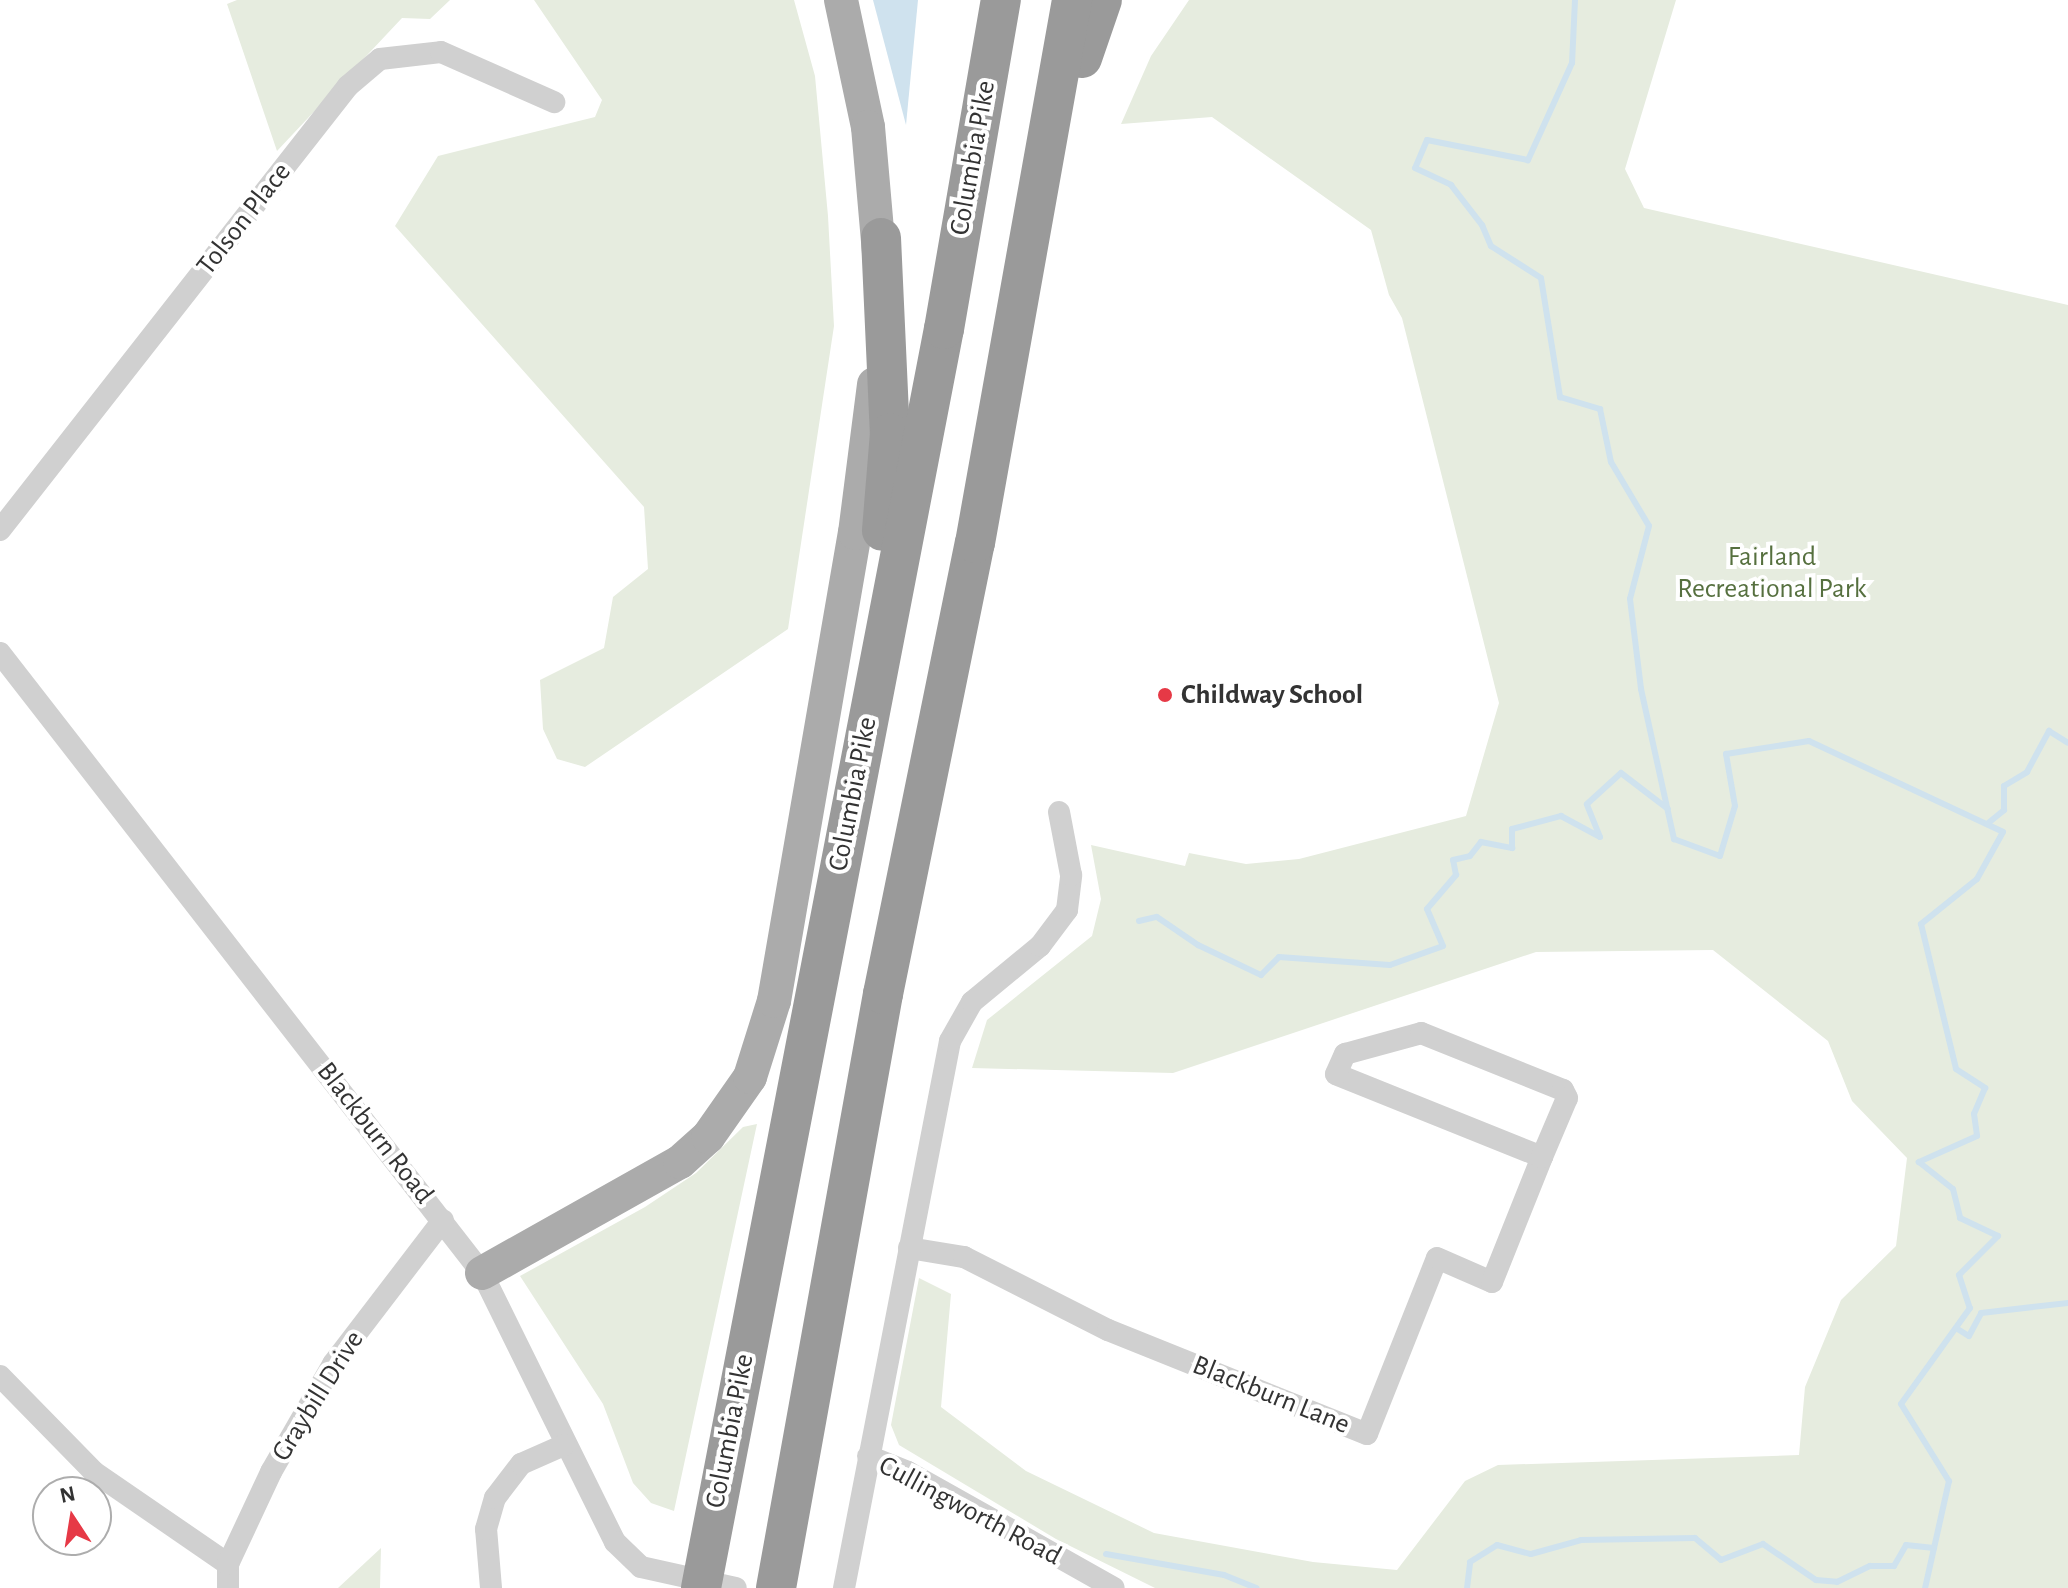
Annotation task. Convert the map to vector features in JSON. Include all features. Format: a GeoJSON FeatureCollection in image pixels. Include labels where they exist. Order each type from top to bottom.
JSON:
{"type":"FeatureCollection","features":[{"type":"Feature","properties":{"kind":"highway","name":"Columbia Pike"},"geometry":{"type":"LineString","coordinates":[[713,1586],[839,864],[944,329],[1001,0]]}},
{"type":"Feature","properties":{"kind":"highway"},"geometry":{"type":"LineString","coordinates":[[776,1588],[883,994],[975,543],[1031,214],[1072,0]]}},
{"type":"Feature","properties":{"kind":"highway"},"geometry":{"type":"LineString","coordinates":[[1031,214],[1102,0]]}},
{"type":"Feature","properties":{"kind":"highway"},"geometry":{"type":"LineString","coordinates":[[839,864],[882,537],[890,433],[881,238]]}},
{"type":"Feature","properties":{"kind":"main road"},"geometry":{"type":"LineString","coordinates":[[482,1273],[680,1162],[733,1107],[765,1042],[855,533],[876,369],[881,238],[868,127],[841,0]]}},
{"type":"Feature","properties":{"kind":"street","name":"Tolson Place"},"geometry":{"type":"LineString","coordinates":[[0,530],[348,86],[380,59],[441,52],[554,102]]}},
{"type":"Feature","properties":{"kind":"street","name":"Blackburn Road"},"geometry":{"type":"LineString","coordinates":[[0,653],[482,1273],[603,1523],[628,1556],[665,1575],[713,1586]]}},
{"type":"Feature","properties":{"kind":"street"},"geometry":{"type":"LineString","coordinates":[[844,1588],[939,1083],[960,1018],[987,987],[1040,946],[1067,910],[1071,875],[1059,812]]}},
{"type":"Feature","properties":{"kind":"street","name":"Blackburn Lane"},"geometry":{"type":"LineString","coordinates":[[909,1248],[964,1257],[1108,1330],[1367,1434],[1437,1258],[1492,1282],[1567,1098],[1563,1090],[1421,1033],[1345,1054],[1336,1074],[1542,1157]]}},
{"type":"Feature","properties":{"kind":"street","name":"Graybill Drive"},"geometry":{"type":"LineString","coordinates":[[228,1588],[228,1564],[271,1472],[333,1364],[443,1220]]}},
{"type":"Feature","properties":{"kind":"street"},"geometry":{"type":"LineString","coordinates":[[0,1376],[94,1472],[228,1564]]}},
{"type":"Feature","properties":{"kind":"street"},"geometry":{"type":"LineString","coordinates":[[491,1588],[486,1529],[495,1498],[521,1464],[564,1445]]}},
{"type":"Feature","properties":{"kind":"street","name":"Cullingworth Road"},"geometry":{"type":"LineString","coordinates":[[868,1456],[908,1472],[1114,1588]]}},
{"type":"Feature","properties":{"kind":"green space"},"geometry":{"type":"Polygon","coordinates":[[[237,0],[450,0],[430,19],[402,18],[277,151],[227,4],[237,0]]]}},
{"type":"Feature","properties":{"kind":"green space"},"geometry":{"type":"Polygon","coordinates":[[[534,0],[794,0],[815,76],[828,216],[834,326],[788,629],[585,767],[557,759],[543,729],[540,680],[604,648],[613,597],[648,569],[644,507],[395,226],[438,156],[595,117],[602,100],[534,0]]]}},
{"type":"Feature","properties":{"kind":"green space","name":"Fairland Recreational Park"},"geometry":{"type":"Polygon","coordinates":[[[1189,0],[1676,0],[1625,169],[1644,208],[2068,305],[2068,1588],[1155,1588],[1056,1539],[899,1445],[891,1425],[919,1278],[951,1294],[941,1407],[1026,1471],[1154,1533],[1313,1562],[1397,1570],[1465,1481],[1498,1465],[1799,1455],[1805,1387],[1841,1300],[1896,1246],[1907,1158],[1852,1101],[1828,1041],[1713,950],[1536,952],[1173,1073],[972,1068],[987,1020],[1092,936],[1101,899],[1091,845],[1185,866],[1189,853],[1246,864],[1299,859],[1466,816],[1499,703],[1402,318],[1389,295],[1371,230],[1212,117],[1121,124],[1151,56],[1189,0]]]}},
{"type":"Feature","properties":{"kind":"green space"},"geometry":{"type":"Polygon","coordinates":[[[757,1124],[674,1511],[651,1503],[633,1483],[603,1404],[520,1276],[645,1207],[696,1173],[743,1127],[757,1124]]]}},
{"type":"Feature","properties":{"kind":"green space"},"geometry":{"type":"Polygon","coordinates":[[[381,1548],[380,1588],[338,1588],[381,1548]]]}},
{"type":"Feature","properties":{"kind":"water"},"geometry":{"type":"Polygon","coordinates":[[[873,0],[918,0],[906,125],[873,0]]]}},
{"type":"Feature","properties":{"kind":"waterway"},"geometry":{"type":"LineString","coordinates":[[1575,0],[1572,63],[1528,160],[1427,140],[1415,168],[1451,185],[1482,225],[1491,246],[1541,278],[1560,397],[1600,409],[1611,462],[1649,526],[1630,599],[1641,689],[1674,839],[1720,856],[1735,806],[1726,754],[1809,741],[2003,832],[1977,879],[1921,924],[1956,1069],[1985,1088],[1974,1114],[1977,1136],[1919,1162],[1953,1189],[1960,1218],[1998,1236],[1959,1275],[1970,1308],[1901,1404],[1949,1481],[1925,1588]]}},
{"type":"Feature","properties":{"kind":"waterway"},"geometry":{"type":"LineString","coordinates":[[1987,824],[2004,810],[2004,786],[2027,772],[2049,731],[2068,743]]}},
{"type":"Feature","properties":{"kind":"waterway"},"geometry":{"type":"LineString","coordinates":[[1139,921],[1157,917],[1198,945],[1261,975],[1279,957],[1390,965],[1443,946],[1427,909],[1456,875],[1453,860],[1470,856],[1481,842],[1512,848],[1512,829],[1561,816],[1600,837],[1587,804],[1621,773],[1668,809]]}},
{"type":"Feature","properties":{"kind":"waterway"},"geometry":{"type":"LineString","coordinates":[[1956,1328],[1969,1336],[1981,1313],[2068,1303]]}},
{"type":"Feature","properties":{"kind":"waterway"},"geometry":{"type":"LineString","coordinates":[[1467,1588],[1470,1562],[1497,1545],[1531,1554],[1581,1540],[1695,1538],[1721,1560],[1763,1544],[1816,1580],[1837,1582],[1870,1566],[1894,1566],[1906,1545],[1934,1548]]}},
{"type":"Feature","properties":{"kind":"waterway"},"geometry":{"type":"LineString","coordinates":[[1106,1554],[1224,1575],[1256,1588]]}},
{"type":"Feature","properties":{"kind":"place","name":"Childway School"},"geometry":{"type":"Point","coordinates":[1165,695]}}]}
